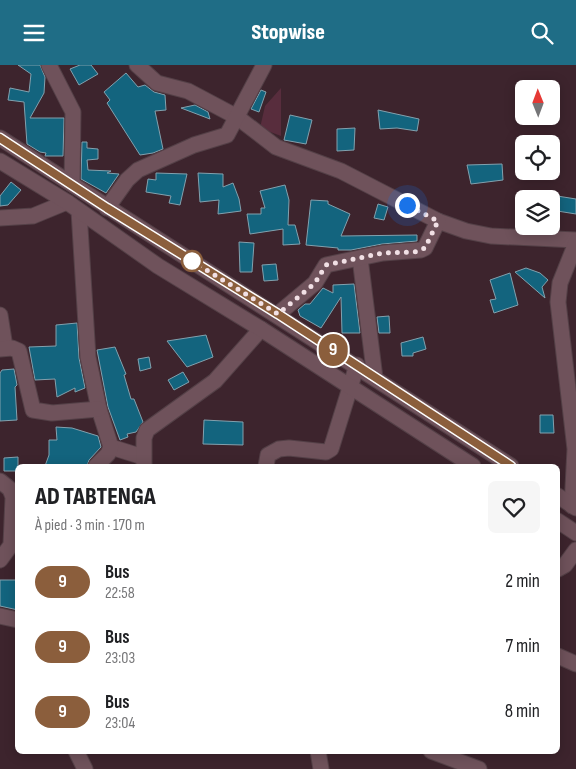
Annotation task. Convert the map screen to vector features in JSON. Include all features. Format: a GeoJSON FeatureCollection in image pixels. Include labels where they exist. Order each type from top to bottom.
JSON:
{"type":"FeatureCollection","features":[{"type":"Feature","properties":{"kind":"street"},"geometry":{"type":"LineString","coordinates":[[49,65],[73,112],[72,184]]}},
{"type":"Feature","properties":{"kind":"street"},"geometry":{"type":"LineString","coordinates":[[137,65],[159,85],[188,91],[237,117],[276,147],[341,171],[438,221],[466,231],[491,236],[576,241],[560,283],[558,302],[575,449],[574,507]]}},
{"type":"Feature","properties":{"kind":"street"},"geometry":{"type":"LineString","coordinates":[[107,208],[127,180],[138,170],[194,145],[225,137],[264,65]]}},
{"type":"Feature","properties":{"kind":"street"},"geometry":{"type":"LineString","coordinates":[[0,138],[107,208],[278,314],[508,464]]}},
{"type":"Feature","properties":{"kind":"street"},"geometry":{"type":"LineString","coordinates":[[0,161],[73,206],[158,266],[470,464]]}},
{"type":"Feature","properties":{"kind":"street"},"geometry":{"type":"LineString","coordinates":[[0,218],[33,216],[73,206]]}},
{"type":"Feature","properties":{"kind":"street"},"geometry":{"type":"LineString","coordinates":[[73,206],[88,357],[99,409],[111,447],[108,454],[98,464]]}},
{"type":"Feature","properties":{"kind":"street"},"geometry":{"type":"LineString","coordinates":[[278,314],[315,283],[323,267],[383,253],[421,251],[425,248],[438,221]]}},
{"type":"Feature","properties":{"kind":"street"},"geometry":{"type":"LineString","coordinates":[[360,258],[376,378]]}},
{"type":"Feature","properties":{"kind":"street"},"geometry":{"type":"LineString","coordinates":[[0,315],[2,348],[12,348],[19,351],[32,410],[52,413],[99,409]]}},
{"type":"Feature","properties":{"kind":"street"},"geometry":{"type":"LineString","coordinates":[[111,447],[143,462],[144,438],[147,430],[216,381],[260,329]]}},
{"type":"Feature","properties":{"kind":"street"},"geometry":{"type":"LineString","coordinates":[[266,464],[268,455],[279,449],[329,451],[356,365]]}},
{"type":"Feature","properties":{"kind":"street"},"geometry":{"type":"LineString","coordinates":[[0,481],[12,493],[14,517],[11,545],[0,560]]}},
{"type":"Feature","properties":{"kind":"street"},"geometry":{"type":"LineString","coordinates":[[560,497],[574,507]]}},
{"type":"Feature","properties":{"kind":"street"},"geometry":{"type":"LineString","coordinates":[[560,522],[576,533]]}},
{"type":"Feature","properties":{"kind":"street"},"geometry":{"type":"LineString","coordinates":[[560,568],[565,565],[576,550]]}},
{"type":"Feature","properties":{"kind":"street"},"geometry":{"type":"LineString","coordinates":[[0,615],[15,619]]}},
{"type":"Feature","properties":{"kind":"street"},"geometry":{"type":"LineString","coordinates":[[560,657],[576,664]]}},
{"type":"Feature","properties":{"kind":"street"},"geometry":{"type":"LineString","coordinates":[[78,754],[86,769]]}},
{"type":"Feature","properties":{"kind":"street"},"geometry":{"type":"LineString","coordinates":[[319,754],[322,769]]}},
{"type":"Feature","properties":{"kind":"street"},"geometry":{"type":"LineString","coordinates":[[439,754],[479,769]]}},
{"type":"Feature","properties":{"kind":"shaded area"},"geometry":{"type":"Polygon","coordinates":[[[281,88],[281,136],[260,128],[265,106],[281,88]]]}},
{"type":"Feature","properties":{"kind":"building"},"geometry":{"type":"Polygon","coordinates":[[[18,65],[40,65],[45,77],[44,93],[30,118],[64,118],[63,156],[45,156],[46,153],[40,152],[27,144],[24,102],[8,100],[10,88],[29,92],[31,74],[18,65]]]}},
{"type":"Feature","properties":{"kind":"building"},"geometry":{"type":"Polygon","coordinates":[[[80,65],[91,65],[98,74],[79,85],[70,69],[80,65]]]}},
{"type":"Feature","properties":{"kind":"building"},"geometry":{"type":"Polygon","coordinates":[[[126,73],[138,87],[145,85],[154,92],[165,95],[166,110],[155,111],[163,149],[140,155],[107,103],[110,100],[104,92],[126,73]]]}},
{"type":"Feature","properties":{"kind":"building"},"geometry":{"type":"Polygon","coordinates":[[[261,90],[266,92],[259,112],[251,109],[261,90]]]}},
{"type":"Feature","properties":{"kind":"building"},"geometry":{"type":"Polygon","coordinates":[[[195,105],[208,112],[210,119],[181,108],[195,105]]]}},
{"type":"Feature","properties":{"kind":"building"},"geometry":{"type":"Polygon","coordinates":[[[378,110],[419,119],[417,131],[397,128],[380,129],[378,110]]]}},
{"type":"Feature","properties":{"kind":"building"},"geometry":{"type":"Polygon","coordinates":[[[290,115],[312,120],[306,144],[284,140],[290,115]]]}},
{"type":"Feature","properties":{"kind":"building"},"geometry":{"type":"Polygon","coordinates":[[[355,128],[354,150],[337,151],[337,129],[355,128]]]}},
{"type":"Feature","properties":{"kind":"building"},"geometry":{"type":"Polygon","coordinates":[[[82,142],[87,142],[87,148],[98,149],[98,159],[87,160],[88,170],[111,171],[107,173],[119,174],[106,193],[81,179],[82,142]]]}},
{"type":"Feature","properties":{"kind":"building"},"geometry":{"type":"Polygon","coordinates":[[[502,164],[503,180],[471,184],[467,165],[502,164]]]}},
{"type":"Feature","properties":{"kind":"building"},"geometry":{"type":"Polygon","coordinates":[[[156,173],[187,174],[180,205],[169,203],[171,196],[146,192],[148,179],[156,180],[156,173]]]}},
{"type":"Feature","properties":{"kind":"building"},"geometry":{"type":"Polygon","coordinates":[[[198,173],[223,174],[223,187],[233,183],[241,211],[218,214],[219,200],[200,202],[198,173]]]}},
{"type":"Feature","properties":{"kind":"building"},"geometry":{"type":"Polygon","coordinates":[[[11,182],[21,190],[8,205],[0,206],[0,196],[11,182]]]}},
{"type":"Feature","properties":{"kind":"building"},"geometry":{"type":"Polygon","coordinates":[[[285,185],[289,200],[288,225],[295,225],[300,244],[283,245],[283,229],[250,234],[247,214],[261,214],[261,208],[265,208],[260,191],[285,185]]]}},
{"type":"Feature","properties":{"kind":"building"},"geometry":{"type":"Polygon","coordinates":[[[560,196],[576,199],[576,214],[560,211],[560,196]]]}},
{"type":"Feature","properties":{"kind":"building"},"geometry":{"type":"Polygon","coordinates":[[[311,200],[328,201],[328,204],[350,214],[341,236],[417,235],[417,241],[382,244],[351,250],[306,245],[311,200]]]}},
{"type":"Feature","properties":{"kind":"building"},"geometry":{"type":"Polygon","coordinates":[[[378,204],[388,207],[384,220],[374,218],[378,204]]]}},
{"type":"Feature","properties":{"kind":"building"},"geometry":{"type":"Polygon","coordinates":[[[239,242],[254,243],[252,272],[240,272],[239,242]]]}},
{"type":"Feature","properties":{"kind":"building"},"geometry":{"type":"Polygon","coordinates":[[[276,264],[278,280],[264,281],[262,265],[276,264]]]}},
{"type":"Feature","properties":{"kind":"building"},"geometry":{"type":"Polygon","coordinates":[[[526,268],[540,273],[548,280],[542,287],[545,298],[515,272],[526,268]]]}},
{"type":"Feature","properties":{"kind":"building"},"geometry":{"type":"Polygon","coordinates":[[[510,273],[518,305],[494,313],[490,300],[496,299],[490,280],[510,273]]]}},
{"type":"Feature","properties":{"kind":"building"},"geometry":{"type":"Polygon","coordinates":[[[354,284],[360,333],[342,333],[341,297],[321,328],[300,316],[298,310],[305,304],[310,304],[323,288],[333,293],[333,285],[354,284]]]}},
{"type":"Feature","properties":{"kind":"building"},"geometry":{"type":"Polygon","coordinates":[[[389,316],[390,333],[379,333],[377,317],[389,316]]]}},
{"type":"Feature","properties":{"kind":"building"},"geometry":{"type":"Polygon","coordinates":[[[77,323],[79,358],[85,388],[75,392],[75,388],[57,397],[55,379],[35,380],[29,347],[56,346],[56,325],[77,323]]]}},
{"type":"Feature","properties":{"kind":"building"},"geometry":{"type":"Polygon","coordinates":[[[206,335],[213,357],[187,367],[167,341],[206,335]]]}},
{"type":"Feature","properties":{"kind":"building"},"geometry":{"type":"Polygon","coordinates":[[[423,337],[426,349],[413,353],[413,356],[402,356],[401,343],[423,337]]]}},
{"type":"Feature","properties":{"kind":"building"},"geometry":{"type":"Polygon","coordinates":[[[115,347],[126,374],[124,375],[131,399],[134,399],[143,422],[136,432],[127,434],[128,437],[120,440],[108,407],[97,350],[115,347]]]}},
{"type":"Feature","properties":{"kind":"building"},"geometry":{"type":"Polygon","coordinates":[[[149,357],[151,368],[140,371],[138,359],[149,357]]]}},
{"type":"Feature","properties":{"kind":"building"},"geometry":{"type":"Polygon","coordinates":[[[14,369],[17,385],[15,387],[17,420],[0,421],[0,373],[2,370],[14,369]]]}},
{"type":"Feature","properties":{"kind":"building"},"geometry":{"type":"Polygon","coordinates":[[[183,372],[189,382],[174,390],[168,380],[183,372]]]}},
{"type":"Feature","properties":{"kind":"building"},"geometry":{"type":"Polygon","coordinates":[[[540,415],[553,415],[554,433],[540,433],[540,415]]]}},
{"type":"Feature","properties":{"kind":"building"},"geometry":{"type":"Polygon","coordinates":[[[204,420],[243,422],[243,445],[203,444],[204,420]]]}},
{"type":"Feature","properties":{"kind":"building"},"geometry":{"type":"Polygon","coordinates":[[[56,427],[72,428],[98,436],[101,447],[88,464],[46,464],[49,455],[49,440],[57,440],[56,427]]]}},
{"type":"Feature","properties":{"kind":"building"},"geometry":{"type":"Polygon","coordinates":[[[18,457],[15,471],[4,471],[4,458],[18,457]]]}},
{"type":"Feature","properties":{"kind":"building"},"geometry":{"type":"Polygon","coordinates":[[[0,580],[15,580],[15,609],[0,606],[0,580]]]}},
{"type":"Feature","properties":{"kind":"bus line","name":"9"},"geometry":{"type":"LineString","coordinates":[[0,138],[107,208],[278,314],[508,464]]}},
{"type":"Feature","properties":{"kind":"route"},"geometry":{"type":"LineString","coordinates":[[192,261],[278,314],[315,283],[322,268],[326,265],[383,253],[421,251],[425,248],[438,221],[407,205]]}}]}
